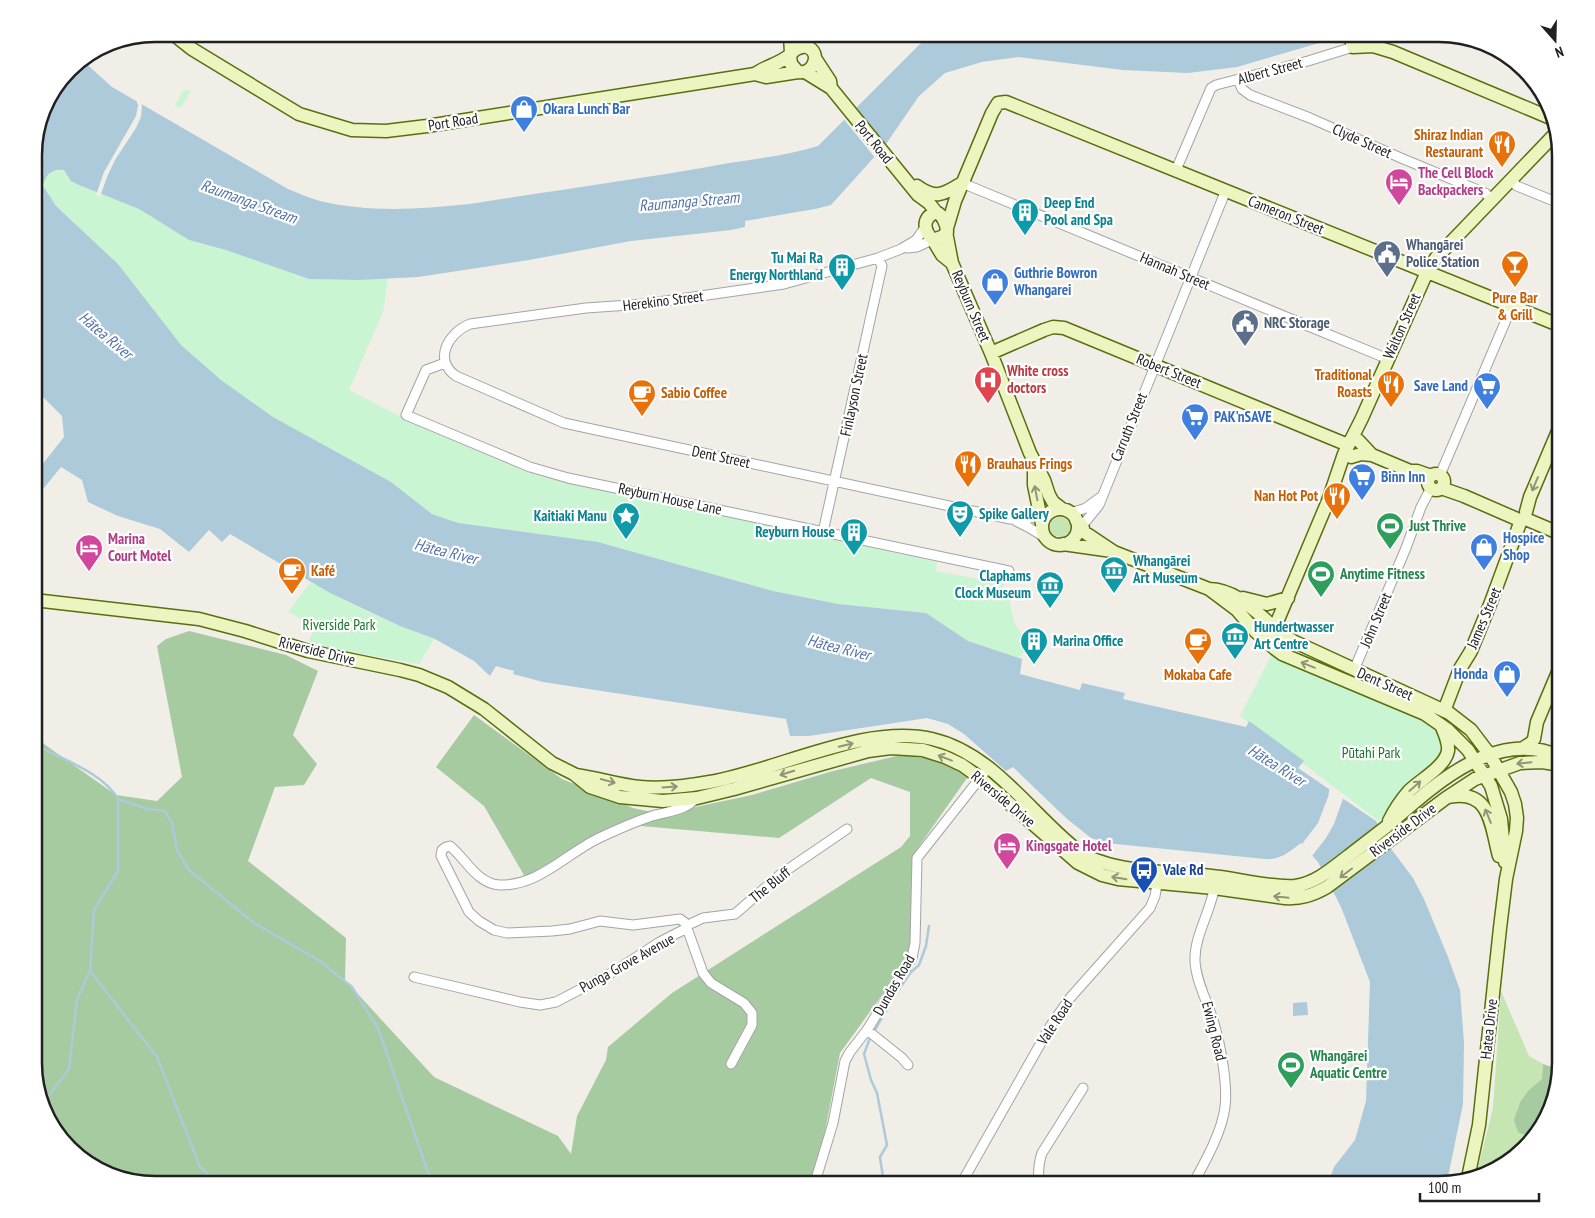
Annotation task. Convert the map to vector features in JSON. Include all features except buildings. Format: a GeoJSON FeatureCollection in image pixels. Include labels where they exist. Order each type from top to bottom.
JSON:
{"type":"FeatureCollection","features":[{"type":"Feature","properties":{"kind":"main road","name":"Port Road"},"geometry":{"type":"LineString","coordinates":[[183,42],[299,114],[352,130],[386,131],[427,126],[755,74],[766,77],[801,72],[831,88],[898,172],[918,195],[937,212],[944,221],[947,230]]}},
{"type":"Feature","properties":{"kind":"main road"},"geometry":{"type":"LineString","coordinates":[[790,42],[791,64],[801,72],[811,68],[815,58],[805,42]]}},
{"type":"Feature","properties":{"kind":"main road","name":"Albert Street"},"geometry":{"type":"LineString","coordinates":[[1362,42],[1393,52],[1545,115]]}},
{"type":"Feature","properties":{"kind":"main road"},"geometry":{"type":"LineString","coordinates":[[791,54],[798,48],[807,47]]}},
{"type":"Feature","properties":{"kind":"main road","name":"Port Road"},"geometry":{"type":"LineString","coordinates":[[755,74],[791,54]]}},
{"type":"Feature","properties":{"kind":"main road","name":"Port Road"},"geometry":{"type":"LineString","coordinates":[[815,58],[830,82],[831,88]]}},
{"type":"Feature","properties":{"kind":"main road","name":"Reyburn Street"},"geometry":{"type":"LineString","coordinates":[[1011,104],[1002,102],[994,108],[954,201],[947,230],[952,263],[991,353],[1034,461],[1053,502],[1074,519]]}},
{"type":"Feature","properties":{"kind":"main road","name":"Cameron Street"},"geometry":{"type":"LineString","coordinates":[[1011,104],[1552,322]]}},
{"type":"Feature","properties":{"kind":"main road","name":"Walton Street"},"geometry":{"type":"LineString","coordinates":[[1268,643],[1338,474],[1362,431],[1362,418],[1427,272],[1436,258],[1551,138]]}},
{"type":"Feature","properties":{"kind":"main road"},"geometry":{"type":"LineString","coordinates":[[898,172],[918,187],[932,194],[941,194],[962,183]]}},
{"type":"Feature","properties":{"kind":"main road","name":"Reyburn Street"},"geometry":{"type":"LineString","coordinates":[[952,263],[942,254],[932,240],[926,225],[926,218],[937,212],[962,183]]}},
{"type":"Feature","properties":{"kind":"main road","name":"Port Road"},"geometry":{"type":"LineString","coordinates":[[918,195],[926,225]]}},
{"type":"Feature","properties":{"kind":"main road"},"geometry":{"type":"LineString","coordinates":[[932,240],[944,236],[947,230]]}},
{"type":"Feature","properties":{"kind":"main road","name":"Robert Street"},"geometry":{"type":"LineString","coordinates":[[991,353],[1044,330],[1059,327],[1372,455],[1410,471],[1415,476],[1436,482],[1552,530]]}},
{"type":"Feature","properties":{"kind":"main road","name":"James Street"},"geometry":{"type":"LineString","coordinates":[[1444,711],[1460,669],[1471,652],[1530,497],[1552,445]]}},
{"type":"Feature","properties":{"kind":"main road","name":"Reyburn Street"},"geometry":{"type":"LineString","coordinates":[[1034,461],[1034,485],[1043,518]]}},
{"type":"Feature","properties":{"kind":"main road"},"geometry":{"type":"LineString","coordinates":[[1054,510],[1074,519],[1073,539],[1063,544],[1053,543],[1046,538],[1042,529],[1043,518],[1054,510]]}},
{"type":"Feature","properties":{"kind":"main road","name":"Dent Street"},"geometry":{"type":"LineString","coordinates":[[1074,519],[1084,532],[1114,552]]}},
{"type":"Feature","properties":{"kind":"main road","name":"Dent Street"},"geometry":{"type":"LineString","coordinates":[[1063,544],[1114,552],[1209,589],[1237,610],[1268,643],[1290,658],[1425,714],[1441,724],[1453,734],[1484,775]]}},
{"type":"Feature","properties":{"kind":"main road","name":"Dent Street"},"geometry":{"type":"LineString","coordinates":[[1209,589],[1217,589],[1233,596],[1256,611],[1295,642],[1444,711],[1463,722],[1472,730],[1498,769]]}},
{"type":"Feature","properties":{"kind":"main road"},"geometry":{"type":"LineString","coordinates":[[1233,596],[1267,604],[1288,598]]}},
{"type":"Feature","properties":{"kind":"main road","name":"Riverside Drive"},"geometry":{"type":"LineString","coordinates":[[43,601],[199,619],[308,651],[419,675],[448,687],[484,709],[552,763],[574,774],[590,787],[620,797],[663,801],[697,798],[853,754],[891,748],[923,750],[962,765],[980,778],[1078,863],[1087,869],[1118,879],[1158,877],[1215,882],[1297,898],[1308,896],[1388,830],[1433,788],[1475,761],[1490,755]]}},
{"type":"Feature","properties":{"kind":"main road"},"geometry":{"type":"LineString","coordinates":[[1490,755],[1523,748],[1531,744],[1534,739],[1537,722],[1552,688]]}},
{"type":"Feature","properties":{"kind":"main road"},"geometry":{"type":"LineString","coordinates":[[1544,708],[1542,732],[1548,752]]}},
{"type":"Feature","properties":{"kind":"main road"},"geometry":{"type":"LineString","coordinates":[[1444,711],[1465,715],[1471,719],[1489,740],[1504,751]]}},
{"type":"Feature","properties":{"kind":"main road"},"geometry":{"type":"LineString","coordinates":[[1388,830],[1401,800],[1437,768],[1447,755],[1447,742],[1441,724]]}},
{"type":"Feature","properties":{"kind":"main road","name":"Riverside Drive"},"geometry":{"type":"LineString","coordinates":[[574,774],[643,787],[698,784],[730,778],[849,744],[891,736],[923,738],[948,744],[966,752],[989,768],[1082,853],[1108,864],[1158,877]]}},
{"type":"Feature","properties":{"kind":"main road"},"geometry":{"type":"LineString","coordinates":[[1523,748],[1552,754]]}},
{"type":"Feature","properties":{"kind":"main road"},"geometry":{"type":"LineString","coordinates":[[1498,769],[1526,762],[1552,764]]}},
{"type":"Feature","properties":{"kind":"main road","name":"Riverside Drive"},"geometry":{"type":"LineString","coordinates":[[1388,830],[1484,775],[1498,769]]}},
{"type":"Feature","properties":{"kind":"main road","name":"Hatea Drive"},"geometry":{"type":"LineString","coordinates":[[1469,1172],[1480,1115],[1506,880],[1516,831],[1516,811],[1511,792],[1498,769]]}},
{"type":"Feature","properties":{"kind":"main road","name":"Hatea Drive"},"geometry":{"type":"LineString","coordinates":[[1484,775],[1494,794],[1501,819],[1506,880]]}},
{"type":"Feature","properties":{"kind":"main road"},"geometry":{"type":"LineString","coordinates":[[1446,798],[1470,797],[1480,802],[1485,808],[1490,819],[1506,880]]}},
{"type":"Feature","properties":{"kind":"street","name":"Albert Street"},"geometry":{"type":"LineString","coordinates":[[1176,170],[1208,93],[1216,85],[1308,61],[1344,42]]}},
{"type":"Feature","properties":{"kind":"street","name":"Clyde Street"},"geometry":{"type":"LineString","coordinates":[[1238,79],[1242,89],[1250,95],[1295,112],[1485,193],[1492,199]]}},
{"type":"Feature","properties":{"kind":"street"},"geometry":{"type":"LineString","coordinates":[[1510,180],[1517,186],[1552,200]]}},
{"type":"Feature","properties":{"kind":"street","name":"Hannah Street"},"geometry":{"type":"LineString","coordinates":[[962,183],[1388,359]]}},
{"type":"Feature","properties":{"kind":"street","name":"Carruth Street"},"geometry":{"type":"LineString","coordinates":[[1074,519],[1096,510],[1226,190]]}},
{"type":"Feature","properties":{"kind":"street","name":"Herekino Street"},"geometry":{"type":"LineString","coordinates":[[445,363],[445,351],[452,336],[457,330],[470,324],[586,308],[644,304],[784,284],[878,258],[901,249],[916,240],[926,225]]}},
{"type":"Feature","properties":{"kind":"street","name":"Herekino Street"},"geometry":{"type":"LineString","coordinates":[[901,249],[917,247],[932,240]]}},
{"type":"Feature","properties":{"kind":"street","name":"Finlayson Street"},"geometry":{"type":"LineString","coordinates":[[823,532],[882,266],[878,258]]}},
{"type":"Feature","properties":{"kind":"street","name":"John Street"},"geometry":{"type":"LineString","coordinates":[[1354,670],[1406,548],[1421,507],[1436,482],[1512,306]]}},
{"type":"Feature","properties":{"kind":"street","name":"Dent Street"},"geometry":{"type":"LineString","coordinates":[[445,363],[447,369],[456,376],[564,423],[1010,519],[1043,518]]}},
{"type":"Feature","properties":{"kind":"street","name":"Reyburn House Lane"},"geometry":{"type":"LineString","coordinates":[[445,363],[426,370],[406,414],[544,472],[1009,571]]}},
{"type":"Feature","properties":{"kind":"street"},"geometry":{"type":"LineString","coordinates":[[1074,519],[1100,497]]}},
{"type":"Feature","properties":{"kind":"street","name":"Dent Street"},"geometry":{"type":"LineString","coordinates":[[1010,519],[1046,538]]}},
{"type":"Feature","properties":{"kind":"street"},"geometry":{"type":"LineString","coordinates":[[43,604],[52,602]]}},
{"type":"Feature","properties":{"kind":"street","name":"Dundas Road"},"geometry":{"type":"LineString","coordinates":[[817,1176],[833,1123],[845,1061],[867,1030],[912,958],[915,943],[918,858],[989,768]]}},
{"type":"Feature","properties":{"kind":"street"},"geometry":{"type":"LineString","coordinates":[[697,798],[698,784]]}},
{"type":"Feature","properties":{"kind":"street","name":"Punga Grove Avenue"},"geometry":{"type":"LineString","coordinates":[[414,977],[540,1005],[556,1002],[615,972],[658,943],[688,926],[680,919],[633,925],[600,921],[570,929],[507,934],[494,930],[469,912],[441,856],[442,850],[450,846],[477,874],[488,882],[500,885],[512,883],[538,876],[552,869],[598,838],[652,816],[683,808],[697,798]]}},
{"type":"Feature","properties":{"kind":"street","name":"The Bluff"},"geometry":{"type":"LineString","coordinates":[[688,926],[703,918],[735,914],[781,874],[847,830]]}},
{"type":"Feature","properties":{"kind":"street","name":"Vale Road"},"geometry":{"type":"LineString","coordinates":[[966,1176],[1051,1025],[1070,998],[1150,908],[1155,896],[1158,877]]}},
{"type":"Feature","properties":{"kind":"street","name":"Ewing Road"},"geometry":{"type":"LineString","coordinates":[[1198,1176],[1221,1123],[1226,1103],[1223,1067],[1216,1030],[1195,964],[1197,946],[1215,882]]}},
{"type":"Feature","properties":{"kind":"street"},"geometry":{"type":"LineString","coordinates":[[688,926],[704,973],[710,983],[744,1003],[752,1014],[752,1025],[731,1064]]}},
{"type":"Feature","properties":{"kind":"street"},"geometry":{"type":"LineString","coordinates":[[867,1030],[908,1065]]}},
{"type":"Feature","properties":{"kind":"street"},"geometry":{"type":"LineString","coordinates":[[1039,1176],[1039,1160],[1042,1153],[1083,1088]]}},
{"type":"Feature","properties":{"kind":"green space"},"geometry":{"type":"Polygon","coordinates":[[[191,90],[181,108],[175,106],[183,91],[191,90]]]}},
{"type":"Feature","properties":{"kind":"green space"},"geometry":{"type":"Polygon","coordinates":[[[59,169],[64,170],[79,185],[139,209],[164,225],[199,243],[226,250],[309,279],[360,280],[388,278],[383,312],[349,390],[395,414],[539,476],[937,562],[936,571],[1005,584],[999,591],[1010,601],[1015,624],[1029,644],[1019,658],[968,641],[926,613],[838,604],[773,591],[602,543],[458,523],[432,514],[391,482],[273,417],[221,380],[181,345],[118,264],[56,206],[44,189],[43,183],[50,172],[59,169]]]}},
{"type":"Feature","properties":{"kind":"green space"},"geometry":{"type":"Polygon","coordinates":[[[1060,517],[1067,520],[1070,527],[1067,534],[1060,537],[1053,534],[1050,527],[1053,520],[1060,517]]]}},
{"type":"Feature","properties":{"kind":"green space","name":"Riverside Park"},"geometry":{"type":"Polygon","coordinates":[[[311,582],[371,613],[434,639],[419,664],[308,644],[315,626],[288,612],[311,582]]]}},
{"type":"Feature","properties":{"kind":"green space"},"geometry":{"type":"Polygon","coordinates":[[[189,631],[286,655],[318,671],[293,735],[317,764],[304,785],[275,787],[248,861],[346,938],[345,980],[434,1077],[558,1136],[571,1154],[577,1116],[606,1060],[608,1047],[672,993],[901,847],[910,836],[910,792],[871,778],[779,838],[618,824],[525,877],[484,806],[436,767],[474,715],[562,779],[633,808],[647,811],[686,809],[752,795],[833,771],[901,755],[931,759],[956,770],[967,778],[915,852],[910,926],[911,955],[840,1053],[817,1176],[156,1176],[126,1172],[112,1167],[87,1152],[66,1131],[54,1112],[46,1092],[43,1070],[43,743],[116,795],[157,801],[182,777],[157,646],[166,639],[189,631]]]}},
{"type":"Feature","properties":{"kind":"green space","name":"Pūtahi Park"},"geometry":{"type":"Polygon","coordinates":[[[1271,656],[1424,721],[1440,736],[1442,751],[1439,758],[1395,800],[1379,821],[1240,716],[1271,656]]]}},
{"type":"Feature","properties":{"kind":"green space"},"geometry":{"type":"Polygon","coordinates":[[[1501,991],[1529,1056],[1543,1064],[1542,1079],[1524,1096],[1517,1110],[1529,1131],[1508,1152],[1478,1169],[1493,1108],[1501,991]]]}},
{"type":"Feature","properties":{"kind":"green space"},"geometry":{"type":"Polygon","coordinates":[[[1543,1064],[1552,1067],[1549,1092],[1544,1106],[1525,1135],[1518,1132],[1514,1120],[1520,1102],[1528,1091],[1542,1079],[1543,1064]]]}},
{"type":"Feature","properties":{"kind":"water","name":"Raumanga Stream"},"geometry":{"type":"Polygon","coordinates":[[[922,42],[1323,42],[1237,67],[1188,73],[1123,70],[1018,57],[982,62],[945,73],[919,96],[886,144],[831,205],[745,221],[745,227],[731,230],[631,241],[529,260],[418,277],[360,280],[309,279],[226,250],[189,240],[139,209],[71,181],[64,170],[56,170],[50,173],[45,179],[43,186],[43,141],[51,112],[66,87],[88,65],[112,87],[288,189],[316,200],[338,205],[395,209],[470,204],[785,154],[818,146],[922,42]]]}},
{"type":"Feature","properties":{"kind":"water","name":"Hātea River"},"geometry":{"type":"Polygon","coordinates":[[[43,186],[56,206],[118,264],[181,345],[221,380],[273,417],[391,482],[432,514],[458,523],[598,542],[773,591],[838,604],[926,613],[968,641],[1022,659],[1020,674],[1080,690],[1082,683],[1125,693],[1123,699],[1246,727],[1249,721],[1304,761],[1298,768],[1376,821],[1392,850],[1413,878],[1424,899],[1460,990],[1464,1043],[1463,1104],[1448,1175],[1331,1176],[1334,1167],[1355,1140],[1366,1101],[1370,982],[1341,907],[1318,862],[1301,843],[1280,857],[1265,859],[1106,843],[1091,838],[1066,818],[1013,767],[1006,771],[964,734],[948,724],[927,718],[809,736],[790,736],[786,719],[543,682],[513,674],[514,671],[496,666],[490,676],[474,661],[435,639],[400,626],[330,593],[230,534],[222,542],[209,530],[189,552],[160,529],[118,516],[88,502],[82,480],[61,467],[43,489],[43,464],[64,437],[62,416],[43,397],[43,186]]]}},
{"type":"Feature","properties":{"kind":"water"},"geometry":{"type":"Polygon","coordinates":[[[1307,1002],[1308,1015],[1293,1016],[1293,1003],[1307,1002]]]}},
{"type":"Feature","properties":{"kind":"pier"},"geometry":{"type":"Polygon","coordinates":[[[135,97],[141,100],[141,117],[115,160],[100,197],[96,195],[104,172],[136,116],[138,105],[135,97]]]}},
{"type":"Feature","properties":{"kind":"pier"},"geometry":{"type":"Polygon","coordinates":[[[853,107],[886,148],[876,159],[842,117],[853,107]]]}},
{"type":"Feature","properties":{"kind":"pier"},"geometry":{"type":"Polygon","coordinates":[[[1330,787],[1344,796],[1334,824],[1312,856],[1302,844],[1318,823],[1330,787]]]}},
{"type":"Feature","properties":{"kind":"waterway"},"geometry":{"type":"LineString","coordinates":[[43,748],[92,774],[102,781],[118,799],[118,871],[94,910],[90,971],[77,999],[69,1069],[48,1097]]}},
{"type":"Feature","properties":{"kind":"waterway"},"geometry":{"type":"LineString","coordinates":[[118,799],[148,809],[165,811],[172,823],[177,850],[189,870],[254,923],[320,961],[352,987],[378,1028],[429,1176]]}},
{"type":"Feature","properties":{"kind":"waterway"},"geometry":{"type":"LineString","coordinates":[[875,1030],[895,995],[911,972],[919,965],[926,946],[929,926]]}},
{"type":"Feature","properties":{"kind":"waterway"},"geometry":{"type":"LineString","coordinates":[[90,971],[157,1057],[200,1167],[210,1176]]}},
{"type":"Feature","properties":{"kind":"waterway"},"geometry":{"type":"LineString","coordinates":[[870,1038],[864,1054],[871,1080],[877,1093],[887,1145],[880,1157],[883,1176]]}},
{"type":"Feature","properties":{"kind":"place","name":"Okara Lunch Bar"},"geometry":{"type":"Point","coordinates":[524,133]}},
{"type":"Feature","properties":{"kind":"place","name":"Shiraz Indian Restaurant"},"geometry":{"type":"Point","coordinates":[1502,168]}},
{"type":"Feature","properties":{"kind":"place","name":"The Cell Block Backpackers"},"geometry":{"type":"Point","coordinates":[1399,206]}},
{"type":"Feature","properties":{"kind":"place","name":"Deep End Pool and Spa"},"geometry":{"type":"Point","coordinates":[1025,236]}},
{"type":"Feature","properties":{"kind":"place","name":"Whangārei Police Station"},"geometry":{"type":"Point","coordinates":[1387,278]}},
{"type":"Feature","properties":{"kind":"place","name":"Pure Bar & Grill"},"geometry":{"type":"Point","coordinates":[1515,288]}},
{"type":"Feature","properties":{"kind":"place","name":"Tu Mai Ra Energy Northland"},"geometry":{"type":"Point","coordinates":[842,291]}},
{"type":"Feature","properties":{"kind":"place","name":"Guthrie Bowron Whangarei"},"geometry":{"type":"Point","coordinates":[995,306]}},
{"type":"Feature","properties":{"kind":"place","name":"NRC Storage"},"geometry":{"type":"Point","coordinates":[1245,347]}},
{"type":"Feature","properties":{"kind":"place","name":"White cross doctors"},"geometry":{"type":"Point","coordinates":[988,404]}},
{"type":"Feature","properties":{"kind":"place","name":"Traditional Roasts"},"geometry":{"type":"Point","coordinates":[1391,408]}},
{"type":"Feature","properties":{"kind":"place","name":"Save Land"},"geometry":{"type":"Point","coordinates":[1487,410]}},
{"type":"Feature","properties":{"kind":"place","name":"Sabio Coffee"},"geometry":{"type":"Point","coordinates":[642,417]}},
{"type":"Feature","properties":{"kind":"place","name":"PAK'nSAVE"},"geometry":{"type":"Point","coordinates":[1195,441]}},
{"type":"Feature","properties":{"kind":"place","name":"Brauhaus Frings"},"geometry":{"type":"Point","coordinates":[968,488]}},
{"type":"Feature","properties":{"kind":"place","name":"Binn Inn"},"geometry":{"type":"Point","coordinates":[1362,501]}},
{"type":"Feature","properties":{"kind":"place","name":"Nan Hot Pot"},"geometry":{"type":"Point","coordinates":[1337,520]}},
{"type":"Feature","properties":{"kind":"place","name":"Spike Gallery"},"geometry":{"type":"Point","coordinates":[960,538]}},
{"type":"Feature","properties":{"kind":"place","name":"Kaitiaki Manu"},"geometry":{"type":"Point","coordinates":[626,540]}},
{"type":"Feature","properties":{"kind":"place","name":"Just Thrive"},"geometry":{"type":"Point","coordinates":[1390,550]}},
{"type":"Feature","properties":{"kind":"place","name":"Reyburn House"},"geometry":{"type":"Point","coordinates":[854,556]}},
{"type":"Feature","properties":{"kind":"place","name":"Hospice Shop"},"geometry":{"type":"Point","coordinates":[1484,571]}},
{"type":"Feature","properties":{"kind":"place","name":"Marina Court Motel"},"geometry":{"type":"Point","coordinates":[89,572]}},
{"type":"Feature","properties":{"kind":"place","name":"Whangārei Art Museum"},"geometry":{"type":"Point","coordinates":[1114,594]}},
{"type":"Feature","properties":{"kind":"place","name":"Kafé"},"geometry":{"type":"Point","coordinates":[292,595]}},
{"type":"Feature","properties":{"kind":"place","name":"Anytime Fitness"},"geometry":{"type":"Point","coordinates":[1321,598]}},
{"type":"Feature","properties":{"kind":"place","name":"Claphams Clock Museum"},"geometry":{"type":"Point","coordinates":[1050,609]}},
{"type":"Feature","properties":{"kind":"place","name":"Hundertwasser Art Centre"},"geometry":{"type":"Point","coordinates":[1235,660]}},
{"type":"Feature","properties":{"kind":"place","name":"Marina Office"},"geometry":{"type":"Point","coordinates":[1034,665]}},
{"type":"Feature","properties":{"kind":"place","name":"Mokaba Cafe"},"geometry":{"type":"Point","coordinates":[1198,665]}},
{"type":"Feature","properties":{"kind":"place","name":"Honda"},"geometry":{"type":"Point","coordinates":[1507,698]}},
{"type":"Feature","properties":{"kind":"place","name":"Kingsgate Hotel"},"geometry":{"type":"Point","coordinates":[1007,870]}},
{"type":"Feature","properties":{"kind":"place","name":"Vale Rd"},"geometry":{"type":"Point","coordinates":[1144,894]}},
{"type":"Feature","properties":{"kind":"place","name":"Whangārei Aquatic Centre"},"geometry":{"type":"Point","coordinates":[1291,1089]}}]}
